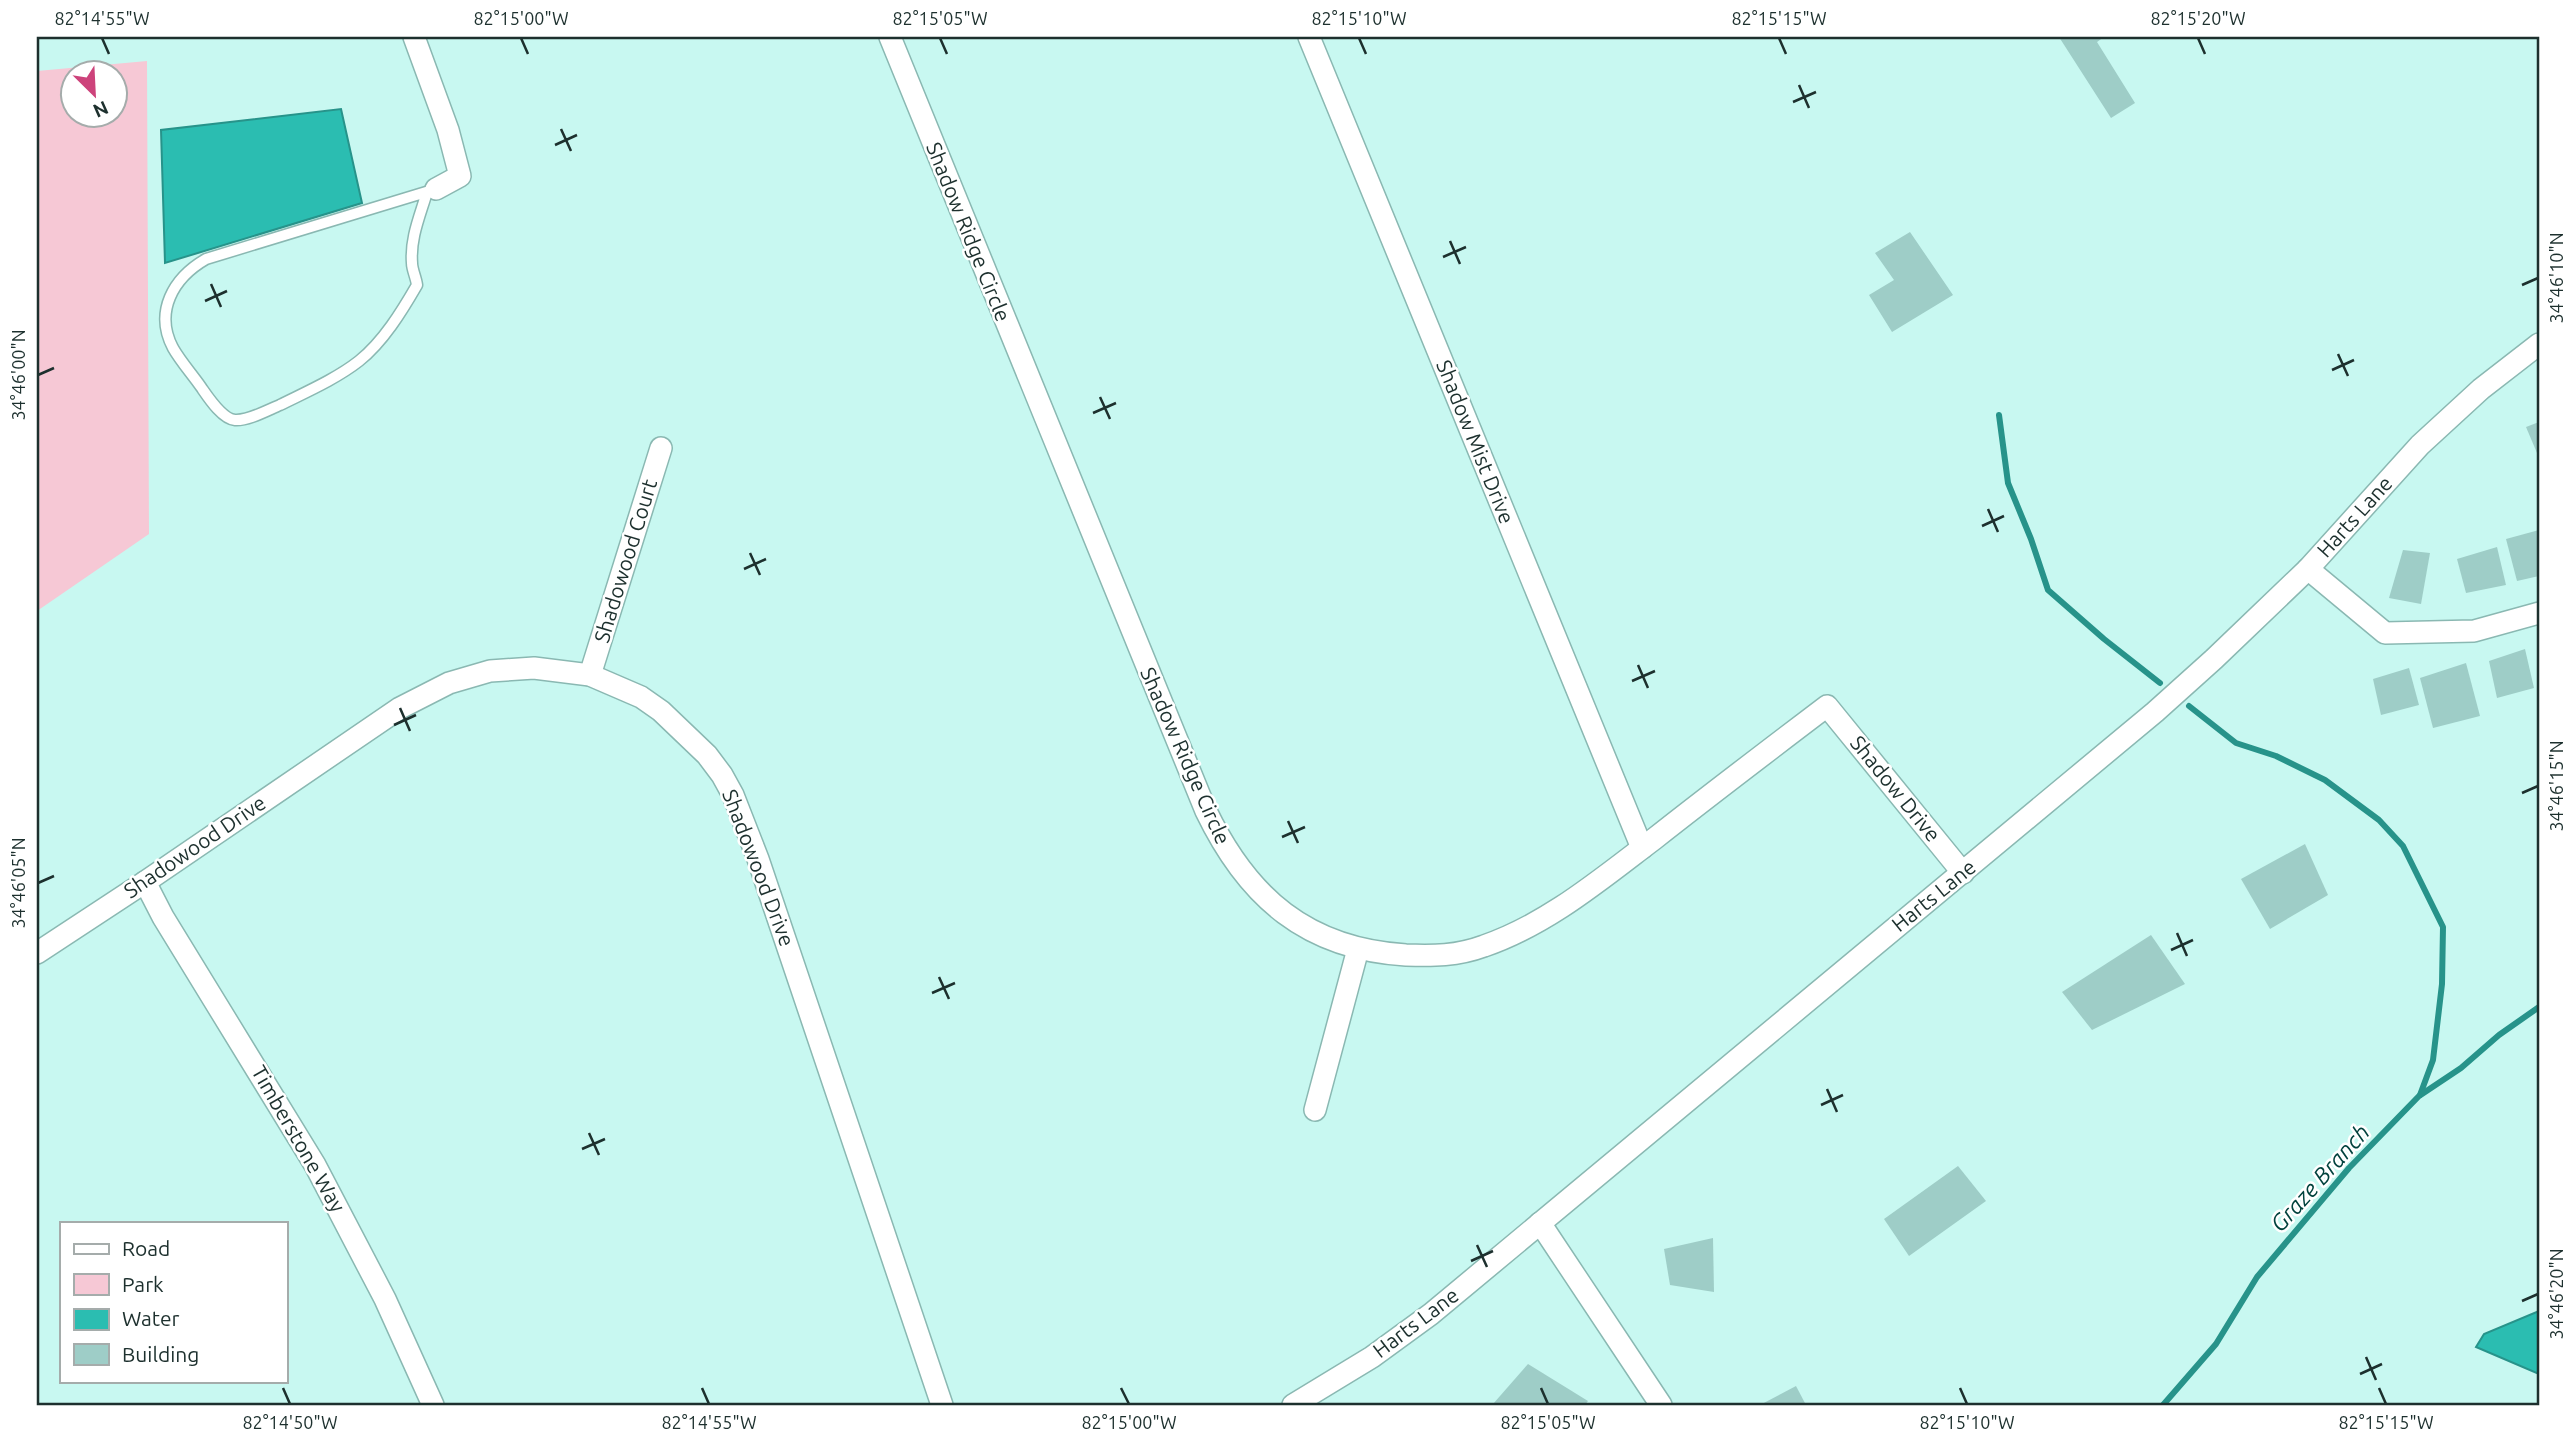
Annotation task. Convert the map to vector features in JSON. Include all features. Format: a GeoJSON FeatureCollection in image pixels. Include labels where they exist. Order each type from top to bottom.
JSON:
{"type":"FeatureCollection","features":[{"type":"Feature","properties":{"kind":"street"},"geometry":{"type":"LineString","coordinates":[[414,37],[448,130],[460,176],[431,191]]}},
{"type":"Feature","properties":{"kind":"street","name":"Shadow Ridge Circle"},"geometry":{"type":"LineString","coordinates":[[890,37],[1200,799],[1220,840],[1247,878],[1279,909],[1327,939],[1358,950],[1437,957],[1484,946],[1520,932],[1551,915],[1827,706]]}},
{"type":"Feature","properties":{"kind":"street","name":"Shadow Mist Drive"},"geometry":{"type":"LineString","coordinates":[[1308,37],[1642,848]]}},
{"type":"Feature","properties":{"kind":"street","name":"Harts Lane"},"geometry":{"type":"LineString","coordinates":[[1293,1405],[1393,1342],[1431,1314],[2155,712],[2308,569],[2420,445],[2481,389],[2539,344]]}},
{"type":"Feature","properties":{"kind":"street","name":"Shadowood Court"},"geometry":{"type":"LineString","coordinates":[[590,675],[662,448]]}},
{"type":"Feature","properties":{"kind":"street"},"geometry":{"type":"LineString","coordinates":[[2308,569],[2385,633],[2474,631],[2539,613]]}},
{"type":"Feature","properties":{"kind":"street","name":"Shadowood Drive"},"geometry":{"type":"LineString","coordinates":[[37,953],[377,723],[424,694],[449,683],[490,671],[534,668],[590,675],[641,697],[661,711],[707,755],[733,795],[758,859],[942,1405]]}},
{"type":"Feature","properties":{"kind":"street","name":"Shadow Drive"},"geometry":{"type":"LineString","coordinates":[[1827,706],[1963,873]]}},
{"type":"Feature","properties":{"kind":"street","name":"Timberstone Way"},"geometry":{"type":"LineString","coordinates":[[145,882],[163,917],[315,1165],[385,1299],[433,1405]]}},
{"type":"Feature","properties":{"kind":"street"},"geometry":{"type":"LineString","coordinates":[[1315,1110],[1358,950]]}},
{"type":"Feature","properties":{"kind":"street"},"geometry":{"type":"LineString","coordinates":[[1540,1223],[1661,1405]]}},
{"type":"Feature","properties":{"kind":"lane"},"geometry":{"type":"LineString","coordinates":[[431,191],[417,219],[413,243],[412,267],[417,285],[395,320],[370,351],[358,362],[312,389],[267,411],[232,420],[220,411],[173,348],[164,321],[168,300],[183,277],[206,259],[431,191]]}},
{"type":"Feature","properties":{"kind":"green space"},"geometry":{"type":"Polygon","coordinates":[[[147,61],[149,534],[37,611],[37,71],[60,69],[60,130],[130,130],[130,63],[147,61]]]}},
{"type":"Feature","properties":{"kind":"water"},"geometry":{"type":"Polygon","coordinates":[[[341,109],[362,203],[165,263],[161,130],[341,109]]]}},
{"type":"Feature","properties":{"kind":"water"},"geometry":{"type":"Polygon","coordinates":[[[2539,1311],[2539,1374],[2476,1347],[2484,1334],[2539,1311]]]}},
{"type":"Feature","properties":{"kind":"building"},"geometry":{"type":"Polygon","coordinates":[[[2059,37],[2104,37],[2097,42],[2135,103],[2111,118],[2059,37]]]}},
{"type":"Feature","properties":{"kind":"building"},"geometry":{"type":"Polygon","coordinates":[[[1910,232],[1953,295],[1892,332],[1869,295],[1894,280],[1875,253],[1910,232]]]}},
{"type":"Feature","properties":{"kind":"building"},"geometry":{"type":"Polygon","coordinates":[[[2539,422],[2539,452],[2537,453],[2526,427],[2539,422]]]}},
{"type":"Feature","properties":{"kind":"building"},"geometry":{"type":"Polygon","coordinates":[[[2539,530],[2539,576],[2517,581],[2506,539],[2539,530]]]}},
{"type":"Feature","properties":{"kind":"building"},"geometry":{"type":"Polygon","coordinates":[[[2497,547],[2506,585],[2466,593],[2457,559],[2497,547]]]}},
{"type":"Feature","properties":{"kind":"building"},"geometry":{"type":"Polygon","coordinates":[[[2403,550],[2430,553],[2421,604],[2389,598],[2403,550]]]}},
{"type":"Feature","properties":{"kind":"building"},"geometry":{"type":"Polygon","coordinates":[[[2525,649],[2534,688],[2497,698],[2489,661],[2525,649]]]}},
{"type":"Feature","properties":{"kind":"building"},"geometry":{"type":"Polygon","coordinates":[[[2466,663],[2480,716],[2433,728],[2420,678],[2466,663]]]}},
{"type":"Feature","properties":{"kind":"building"},"geometry":{"type":"Polygon","coordinates":[[[2409,668],[2419,705],[2381,715],[2373,679],[2409,668]]]}},
{"type":"Feature","properties":{"kind":"building"},"geometry":{"type":"Polygon","coordinates":[[[2305,844],[2328,895],[2270,929],[2241,879],[2305,844]]]}},
{"type":"Feature","properties":{"kind":"building"},"geometry":{"type":"Polygon","coordinates":[[[2151,935],[2185,984],[2092,1030],[2062,992],[2151,935]]]}},
{"type":"Feature","properties":{"kind":"building"},"geometry":{"type":"Polygon","coordinates":[[[1958,1166],[1986,1201],[1909,1256],[1884,1219],[1958,1166]]]}},
{"type":"Feature","properties":{"kind":"building"},"geometry":{"type":"Polygon","coordinates":[[[1713,1238],[1714,1292],[1670,1285],[1664,1249],[1713,1238]]]}},
{"type":"Feature","properties":{"kind":"building"},"geometry":{"type":"Polygon","coordinates":[[[1528,1364],[1588,1401],[1585,1405],[1493,1404],[1528,1364]]]}},
{"type":"Feature","properties":{"kind":"building"},"geometry":{"type":"Polygon","coordinates":[[[1796,1386],[1806,1405],[1760,1405],[1796,1386]]]}},
{"type":"Feature","properties":{"kind":"waterway"},"geometry":{"type":"LineString","coordinates":[[1999,415],[2008,483],[2048,590],[2160,683]]}},
{"type":"Feature","properties":{"kind":"waterway"},"geometry":{"type":"LineString","coordinates":[[2189,706],[2236,743],[2276,756],[2325,780],[2379,820],[2403,846],[2443,927],[2442,984],[2433,1060],[2420,1095]]}},
{"type":"Feature","properties":{"kind":"waterway","name":"Graze Branch"},"geometry":{"type":"LineString","coordinates":[[2163,1405],[2216,1344],[2257,1277],[2349,1168],[2419,1096],[2461,1068],[2499,1035],[2539,1007]]}}]}
